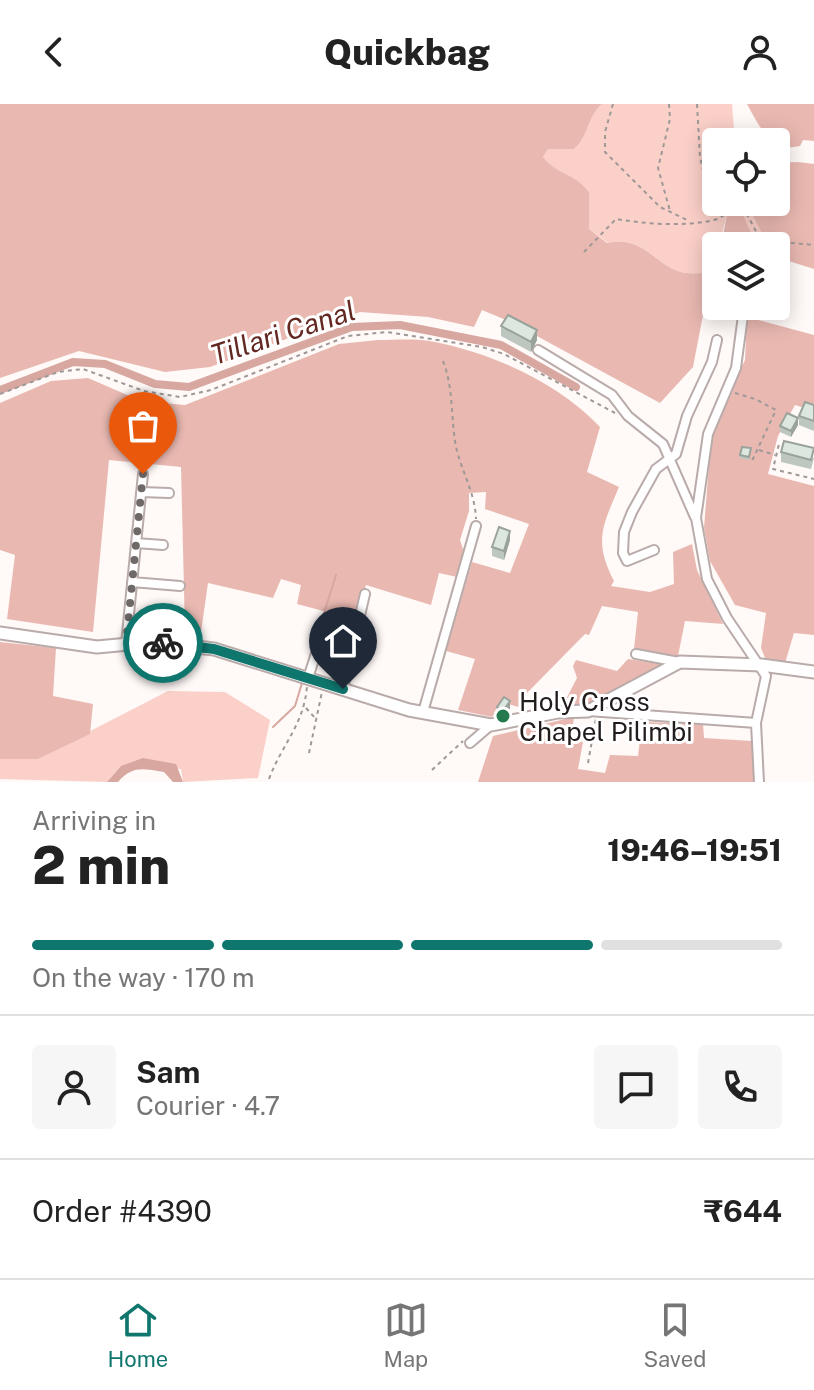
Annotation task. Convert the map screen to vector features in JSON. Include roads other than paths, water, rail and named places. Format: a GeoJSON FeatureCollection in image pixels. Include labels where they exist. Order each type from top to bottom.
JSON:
{"type":"FeatureCollection","features":[{"type":"Feature","properties":{"kind":"main road"},"geometry":{"type":"LineString","coordinates":[[0,633],[97,647],[150,642],[214,649],[421,712],[491,725],[558,712],[592,712],[680,662],[761,665],[814,672]]}},
{"type":"Feature","properties":{"kind":"street"},"geometry":{"type":"LineString","coordinates":[[696,518],[708,434],[736,368],[742,320]]}},
{"type":"Feature","properties":{"kind":"street"},"geometry":{"type":"LineString","coordinates":[[654,550],[627,561],[623,553],[624,532],[656,469],[676,454],[687,416],[712,362],[717,340]]}},
{"type":"Feature","properties":{"kind":"street"},"geometry":{"type":"LineString","coordinates":[[538,350],[612,395],[628,416],[663,444],[671,459],[696,518],[707,579],[727,618],[766,676],[756,723],[759,782]]}},
{"type":"Feature","properties":{"kind":"street"},"geometry":{"type":"LineString","coordinates":[[126,644],[143,474]]}},
{"type":"Feature","properties":{"kind":"street"},"geometry":{"type":"LineString","coordinates":[[141,492],[169,493]]}},
{"type":"Feature","properties":{"kind":"street"},"geometry":{"type":"LineString","coordinates":[[421,712],[476,526]]}},
{"type":"Feature","properties":{"kind":"street"},"geometry":{"type":"LineString","coordinates":[[136,543],[163,545]]}},
{"type":"Feature","properties":{"kind":"street"},"geometry":{"type":"LineString","coordinates":[[132,582],[180,586]]}},
{"type":"Feature","properties":{"kind":"street"},"geometry":{"type":"LineString","coordinates":[[343,689],[365,594]]}},
{"type":"Feature","properties":{"kind":"street"},"geometry":{"type":"LineString","coordinates":[[308,678],[322,635]]}},
{"type":"Feature","properties":{"kind":"street"},"geometry":{"type":"LineString","coordinates":[[421,712],[439,643]]}},
{"type":"Feature","properties":{"kind":"street"},"geometry":{"type":"LineString","coordinates":[[636,654],[680,662]]}},
{"type":"Feature","properties":{"kind":"street"},"geometry":{"type":"LineString","coordinates":[[592,712],[756,723]]}},
{"type":"Feature","properties":{"kind":"street"},"geometry":{"type":"LineString","coordinates":[[471,740],[491,725]]}},
{"type":"Feature","properties":{"kind":"waterway","name":"Tillari Canal"},"geometry":{"type":"LineString","coordinates":[[0,390],[73,362],[105,364],[155,384],[189,387],[352,327],[400,325],[501,345],[576,387]]}},
{"type":"Feature","properties":{"kind":"waterway"},"geometry":{"type":"LineString","coordinates":[[305,673],[336,575]]}},
{"type":"Feature","properties":{"kind":"waterway"},"geometry":{"type":"LineString","coordinates":[[273,727],[295,706],[302,683]]}},
{"type":"Feature","properties":{"kind":"place","name":"Holy Cross Chapel Pilimbi"},"geometry":{"type":"Point","coordinates":[503,716]}}]}
